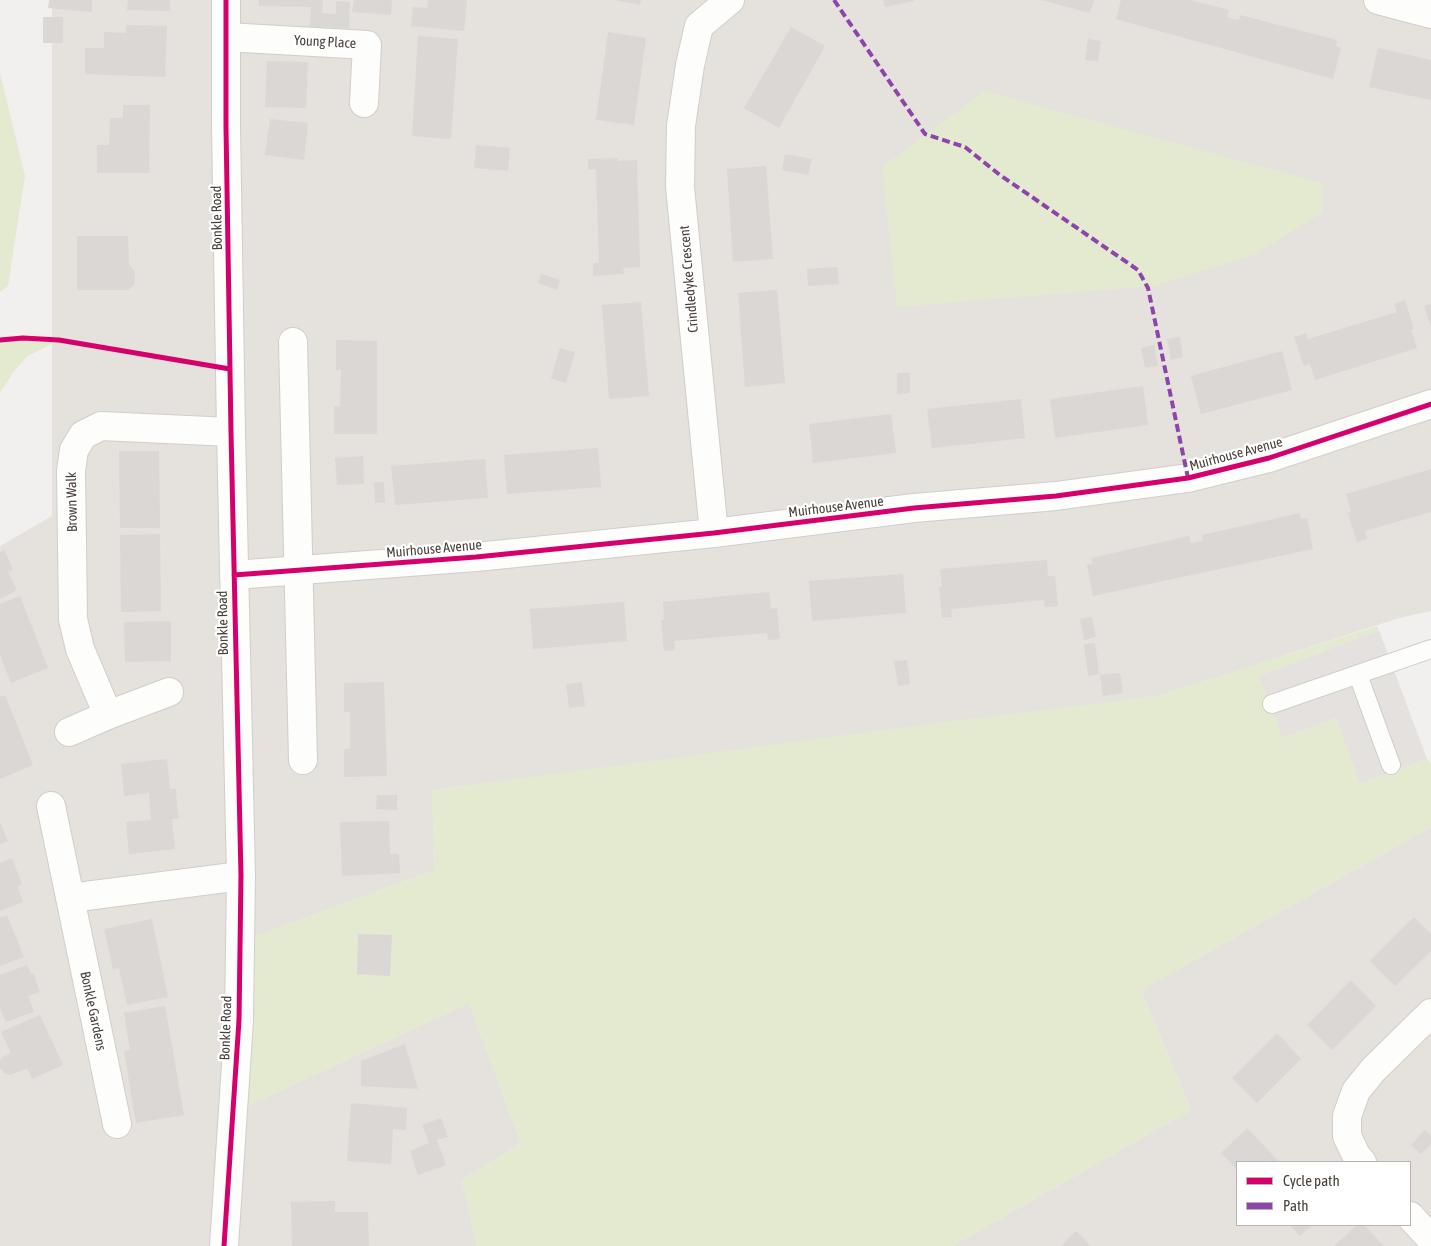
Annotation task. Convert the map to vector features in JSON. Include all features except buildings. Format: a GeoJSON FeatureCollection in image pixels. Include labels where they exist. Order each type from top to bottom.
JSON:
{"type":"FeatureCollection","features":[{"type":"Feature","properties":{"kind":"street","name":"Bonkle Road"},"geometry":{"type":"LineString","coordinates":[[224,1246],[239,1020],[241,876],[231,432],[226,0]]}},
{"type":"Feature","properties":{"kind":"street","name":"Crindledyke Crescent"},"geometry":{"type":"LineString","coordinates":[[714,533],[680,187],[681,126],[690,65],[701,13],[730,0]]}},
{"type":"Feature","properties":{"kind":"street"},"geometry":{"type":"LineString","coordinates":[[1378,0],[1431,14]]}},
{"type":"Feature","properties":{"kind":"street","name":"Young Place"},"geometry":{"type":"LineString","coordinates":[[226,36],[367,45],[364,103]]}},
{"type":"Feature","properties":{"kind":"street"},"geometry":{"type":"LineString","coordinates":[[293,342],[303,760]]}},
{"type":"Feature","properties":{"kind":"street","name":"Muirhouse Avenue"},"geometry":{"type":"LineString","coordinates":[[234,575],[476,557],[714,533],[914,508],[1056,496],[1188,478],[1268,458],[1431,404]]}},
{"type":"Feature","properties":{"kind":"street","name":"Brown Walk"},"geometry":{"type":"LineString","coordinates":[[108,715],[80,649],[73,619],[71,471],[74,450],[83,435],[101,426],[231,432]]}},
{"type":"Feature","properties":{"kind":"street"},"geometry":{"type":"LineString","coordinates":[[69,732],[169,692]]}},
{"type":"Feature","properties":{"kind":"street","name":"Bonkle Gardens"},"geometry":{"type":"LineString","coordinates":[[51,806],[117,1124]]}},
{"type":"Feature","properties":{"kind":"street"},"geometry":{"type":"LineString","coordinates":[[70,898],[241,876]]}},
{"type":"Feature","properties":{"kind":"street"},"geometry":{"type":"LineString","coordinates":[[1361,1161],[1356,1155],[1347,1136],[1347,1116],[1356,1091],[1373,1070],[1431,1013]]}},
{"type":"Feature","properties":{"kind":"street"},"geometry":{"type":"LineString","coordinates":[[1411,1217],[1431,1239]]}},
{"type":"Feature","properties":{"kind":"lane"},"geometry":{"type":"LineString","coordinates":[[1272,704],[1431,649]]}},
{"type":"Feature","properties":{"kind":"lane"},"geometry":{"type":"LineString","coordinates":[[1358,675],[1391,765]]}},
{"type":"Feature","properties":{"kind":"shaded area"},"geometry":{"type":"Polygon","coordinates":[[[52,0],[1431,0],[1431,611],[1399,618],[1157,696],[432,790],[435,870],[240,942],[234,1112],[469,1003],[521,1143],[462,1180],[477,1246],[0,1246],[0,546],[52,516],[52,0]]]}},
{"type":"Feature","properties":{"kind":"shaded area"},"geometry":{"type":"Polygon","coordinates":[[[1379,630],[1427,759],[1360,784],[1336,718],[1282,738],[1259,676],[1379,630]]]}},
{"type":"Feature","properties":{"kind":"shaded area"},"geometry":{"type":"Polygon","coordinates":[[[1431,827],[1431,1246],[952,1246],[1191,1110],[1141,990],[1431,827]]]}},
{"type":"Feature","properties":{"kind":"green space"},"geometry":{"type":"Polygon","coordinates":[[[0,73],[25,176],[8,286],[0,292],[0,73]]]}},
{"type":"Feature","properties":{"kind":"green space"},"geometry":{"type":"Polygon","coordinates":[[[984,91],[1322,183],[1322,213],[1254,255],[1154,286],[897,307],[882,167],[984,91]]]}},
{"type":"Feature","properties":{"kind":"green space"},"geometry":{"type":"Polygon","coordinates":[[[23,338],[59,340],[28,356],[14,371],[0,393],[0,340],[23,338]]]}},
{"type":"Feature","properties":{"kind":"green space"},"geometry":{"type":"Polygon","coordinates":[[[1377,626],[1379,630],[1259,676],[1282,738],[1336,718],[1360,784],[1427,759],[1431,763],[1431,827],[1141,990],[1191,1110],[952,1246],[477,1246],[462,1180],[521,1143],[469,1003],[234,1112],[240,942],[435,870],[432,790],[935,723],[1157,696],[1377,626]]]}},
{"type":"Feature","properties":{"kind":"marked path"},"geometry":{"type":"LineString","coordinates":[[834,0],[925,134],[965,147],[1000,175],[1138,270],[1148,288],[1188,478]]}},
{"type":"Feature","properties":{"kind":"cycle path"},"geometry":{"type":"LineString","coordinates":[[224,1246],[239,1020],[241,876],[231,432],[226,0]]}},
{"type":"Feature","properties":{"kind":"cycle path"},"geometry":{"type":"LineString","coordinates":[[0,340],[23,338],[59,340],[230,369]]}},
{"type":"Feature","properties":{"kind":"cycle path"},"geometry":{"type":"LineString","coordinates":[[234,575],[476,557],[714,533],[914,508],[1056,496],[1188,478],[1269,458],[1431,404]]}}]}
